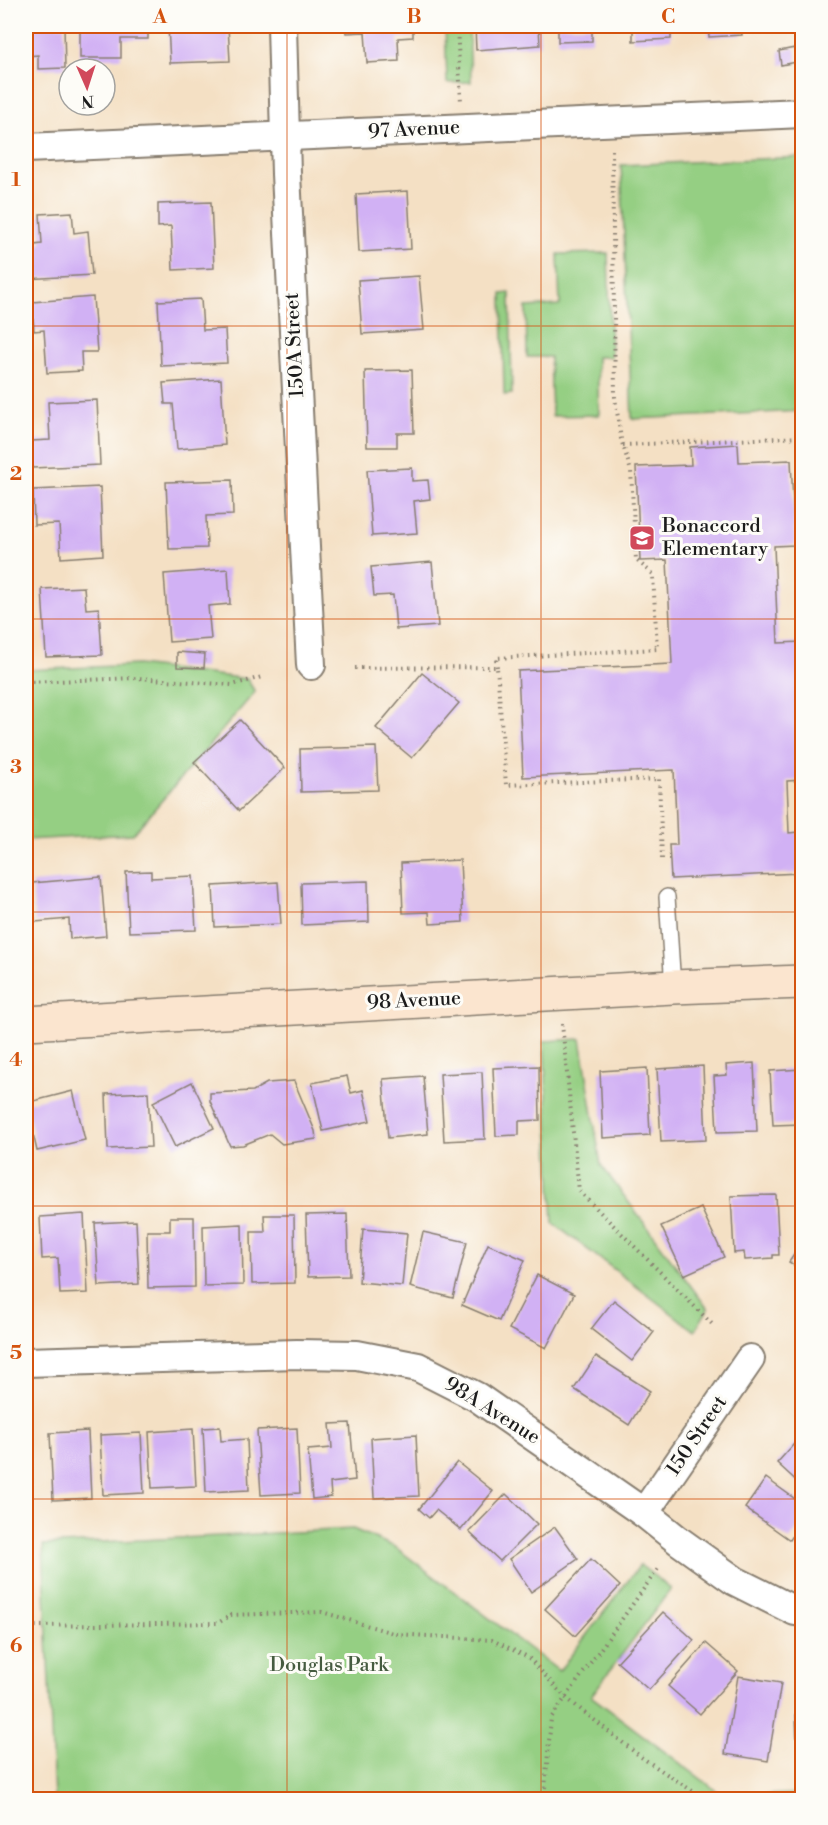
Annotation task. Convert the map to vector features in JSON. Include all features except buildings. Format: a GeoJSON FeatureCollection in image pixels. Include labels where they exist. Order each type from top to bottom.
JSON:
{"type":"FeatureCollection","features":[{"type":"Feature","properties":{"kind":"street","name":"150A Street"},"geometry":{"type":"LineString","coordinates":[[282,26],[285,136],[311,665]]}},
{"type":"Feature","properties":{"kind":"street","name":"97 Avenue"},"geometry":{"type":"LineString","coordinates":[[26,148],[802,113]]}},
{"type":"Feature","properties":{"kind":"street","name":"98 Avenue"},"geometry":{"type":"LineString","coordinates":[[26,1023],[673,987],[802,982]]}},
{"type":"Feature","properties":{"kind":"street","name":"98A Avenue"},"geometry":{"type":"LineString","coordinates":[[26,1362],[297,1354],[357,1355],[418,1368],[477,1397],[644,1513],[735,1581],[795,1611],[802,1612]]}},
{"type":"Feature","properties":{"kind":"street","name":"150 Street"},"geometry":{"type":"LineString","coordinates":[[644,1513],[750,1359]]}},
{"type":"Feature","properties":{"kind":"lane"},"geometry":{"type":"LineString","coordinates":[[667,897],[673,987]]}},
{"type":"Feature","properties":{"kind":"path"},"geometry":{"type":"LineString","coordinates":[[457,26],[461,105]]}},
{"type":"Feature","properties":{"kind":"path"},"geometry":{"type":"LineString","coordinates":[[612,139],[615,398],[623,445],[631,471],[636,560],[653,574],[657,649],[496,658],[506,784],[659,779],[662,860]]}},
{"type":"Feature","properties":{"kind":"path"},"geometry":{"type":"LineString","coordinates":[[623,445],[802,437]]}},
{"type":"Feature","properties":{"kind":"path"},"geometry":{"type":"LineString","coordinates":[[355,668],[497,667]]}},
{"type":"Feature","properties":{"kind":"path"},"geometry":{"type":"LineString","coordinates":[[26,682],[138,678],[232,685],[262,677]]}},
{"type":"Feature","properties":{"kind":"path"},"geometry":{"type":"LineString","coordinates":[[562,1023],[579,1191],[714,1326]]}},
{"type":"Feature","properties":{"kind":"path"},"geometry":{"type":"LineString","coordinates":[[544,1800],[551,1718],[660,1566]]}},
{"type":"Feature","properties":{"kind":"path"},"geometry":{"type":"LineString","coordinates":[[35,1626],[218,1623],[231,1615],[322,1612],[396,1634],[492,1640],[528,1657],[565,1697],[641,1757],[706,1800]]}},
{"type":"Feature","properties":{"kind":"green space"},"geometry":{"type":"Polygon","coordinates":[[[445,26],[469,26],[471,82],[447,83],[445,26]]]}},
{"type":"Feature","properties":{"kind":"green space"},"geometry":{"type":"Polygon","coordinates":[[[802,157],[802,411],[632,419],[621,165],[802,157]]]}},
{"type":"Feature","properties":{"kind":"green space"},"geometry":{"type":"Polygon","coordinates":[[[608,253],[611,357],[597,357],[599,415],[552,416],[550,357],[527,357],[526,307],[560,305],[558,254],[608,253]]]}},
{"type":"Feature","properties":{"kind":"green space"},"geometry":{"type":"Polygon","coordinates":[[[510,293],[512,394],[504,395],[502,294],[510,293]]]}},
{"type":"Feature","properties":{"kind":"green space"},"geometry":{"type":"Polygon","coordinates":[[[138,665],[247,679],[255,692],[133,834],[26,840],[26,670],[138,665]]]}},
{"type":"Feature","properties":{"kind":"green space"},"geometry":{"type":"Polygon","coordinates":[[[581,1039],[601,1165],[708,1309],[695,1331],[553,1223],[544,1041],[581,1039]]]}},
{"type":"Feature","properties":{"kind":"green space","name":"Douglas Park"},"geometry":{"type":"Polygon","coordinates":[[[353,1529],[395,1547],[559,1671],[640,1565],[671,1589],[591,1696],[725,1797],[802,1793],[802,1799],[54,1799],[43,1545],[353,1529]]]}},
{"type":"Feature","properties":{"kind":"place","name":"Bonaccord Elementary"},"geometry":{"type":"Point","coordinates":[642,538]}}]}
